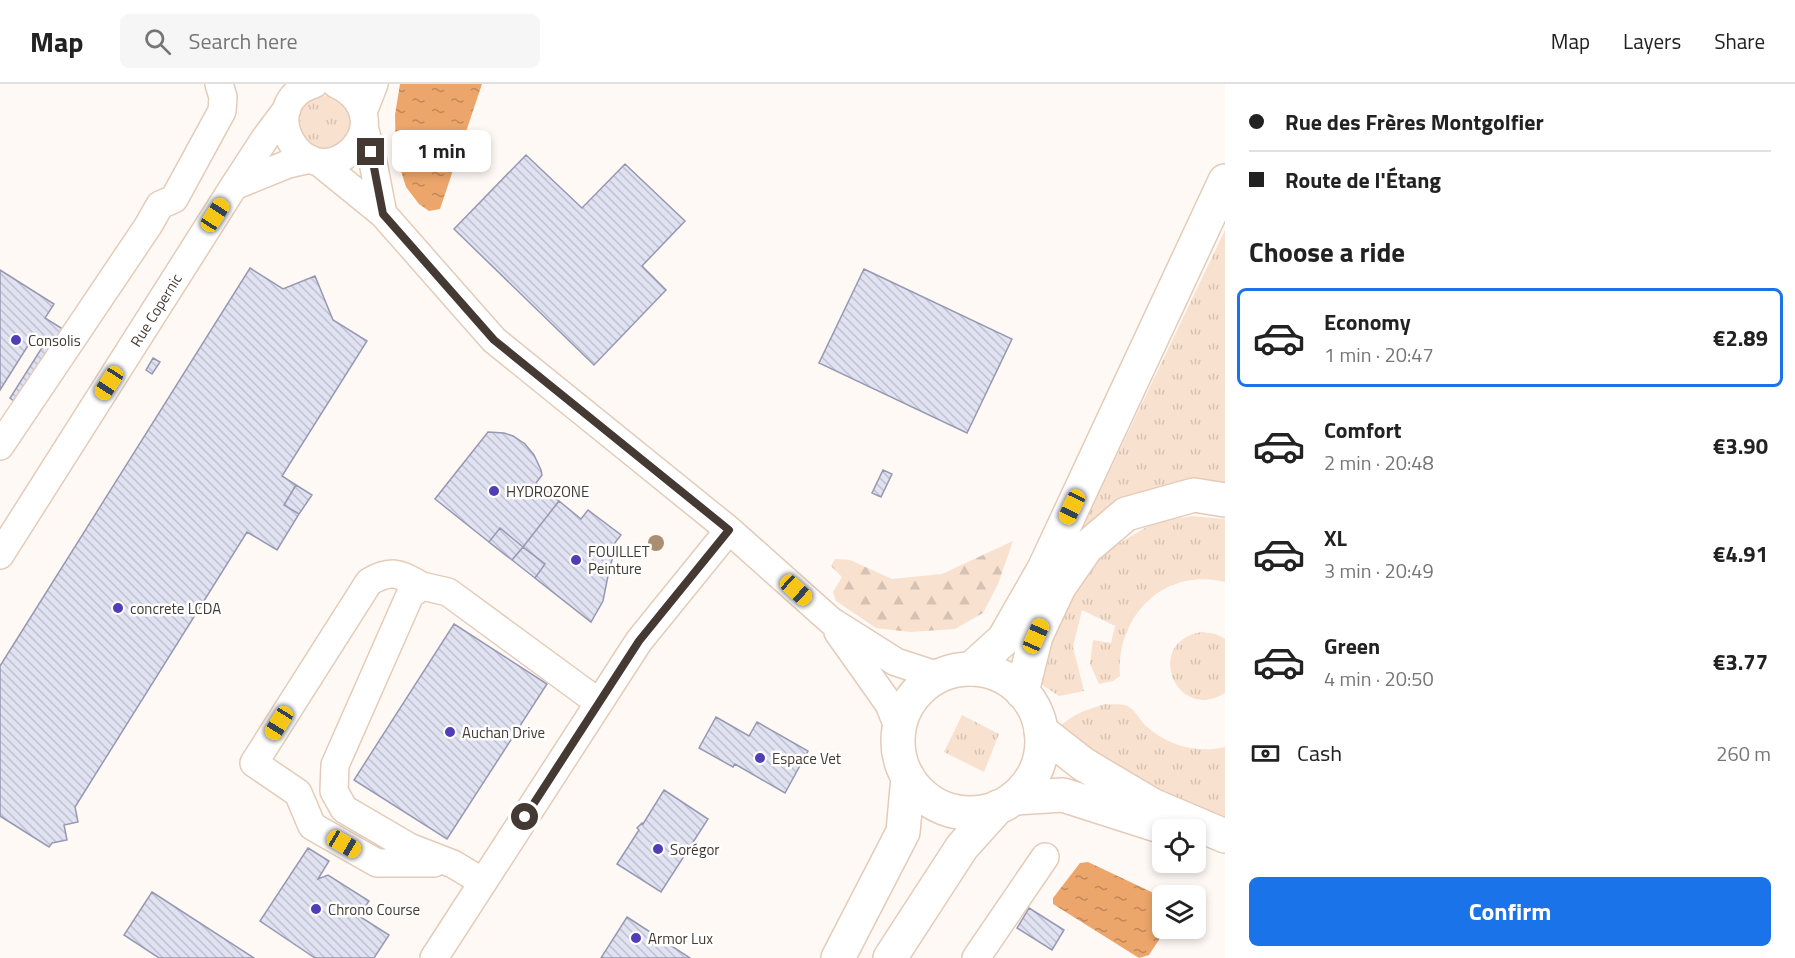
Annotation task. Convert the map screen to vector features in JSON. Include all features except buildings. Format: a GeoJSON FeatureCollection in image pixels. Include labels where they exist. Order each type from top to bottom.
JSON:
{"type":"FeatureCollection","features":[{"type":"Feature","properties":{"kind":"main road"},"geometry":{"type":"LineString","coordinates":[[1152,823],[1063,795],[1006,802],[978,812],[968,813],[947,809],[929,800],[908,777],[900,759],[899,729],[910,701],[923,686],[955,673],[1004,639],[1044,568],[1225,181]]}},
{"type":"Feature","properties":{"kind":"main road"},"geometry":{"type":"LineString","coordinates":[[1022,692],[1036,636],[1059,587],[1086,548],[1126,514],[1194,495],[1225,500]]}},
{"type":"Feature","properties":{"kind":"main road"},"geometry":{"type":"LineString","coordinates":[[893,957],[962,847],[1006,802],[1028,784],[1037,768],[1041,750],[1041,731],[1035,710],[1022,692],[1007,679],[990,672],[955,673]]}},
{"type":"Feature","properties":{"kind":"main road"},"geometry":{"type":"LineString","coordinates":[[1041,731],[1083,765],[1152,805],[1225,836]]}},
{"type":"Feature","properties":{"kind":"main road"},"geometry":{"type":"LineString","coordinates":[[838,958],[903,832],[908,777]]}},
{"type":"Feature","properties":{"kind":"main road"},"geometry":{"type":"LineString","coordinates":[[1206,845],[1225,854]]}},
{"type":"Feature","properties":{"kind":"street"},"geometry":{"type":"LineString","coordinates":[[0,446],[160,205],[174,199],[222,111],[223,97],[219,84]]}},
{"type":"Feature","properties":{"kind":"street"},"geometry":{"type":"LineString","coordinates":[[336,84],[355,97],[371,152],[383,214]]}},
{"type":"Feature","properties":{"kind":"street"},"geometry":{"type":"LineString","coordinates":[[234,186],[288,164],[314,160],[336,160],[349,153],[359,142],[374,84]]}},
{"type":"Feature","properties":{"kind":"street"},"geometry":{"type":"LineString","coordinates":[[294,93],[285,125],[289,141],[296,150],[314,160],[383,214],[494,340],[729,530],[831,621],[896,662],[955,673]]}},
{"type":"Feature","properties":{"kind":"street","name":"Rue Copernic"},"geometry":{"type":"LineString","coordinates":[[0,555],[294,93]]}},
{"type":"Feature","properties":{"kind":"street"},"geometry":{"type":"LineString","coordinates":[[434,958],[639,641],[729,530]]}},
{"type":"Feature","properties":{"kind":"street"},"geometry":{"type":"LineString","coordinates":[[448,862],[377,863],[312,826],[298,793],[254,763],[369,582],[381,575],[399,574],[422,586],[448,592],[598,702]]}},
{"type":"Feature","properties":{"kind":"street"},"geometry":{"type":"LineString","coordinates":[[422,586],[410,595],[335,765],[334,791],[344,809],[409,847],[448,862],[483,882]]}},
{"type":"Feature","properties":{"kind":"street"},"geometry":{"type":"LineString","coordinates":[[831,621],[888,704],[899,729]]}},
{"type":"Feature","properties":{"kind":"street"},"geometry":{"type":"LineString","coordinates":[[976,958],[1045,857]]}},
{"type":"Feature","properties":{"kind":"green space"},"geometry":{"type":"Polygon","coordinates":[[[320,96],[330,96],[344,103],[351,122],[344,141],[330,148],[320,148],[310,144],[303,137],[299,127],[299,117],[303,107],[310,100],[320,96]]]}},
{"type":"Feature","properties":{"kind":"green space"},"geometry":{"type":"Polygon","coordinates":[[[1225,230],[1225,495],[1079,535],[1225,230]]]}},
{"type":"Feature","properties":{"kind":"green space"},"geometry":{"type":"Polygon","coordinates":[[[1192,516],[1225,519],[1225,582],[1203,579],[1182,582],[1164,589],[1148,601],[1135,616],[1126,634],[1121,654],[1120,676],[1113,681],[1099,684],[1090,664],[1093,640],[1111,643],[1115,626],[1082,610],[1073,647],[1084,691],[1059,696],[1041,684],[1042,652],[1071,591],[1108,550],[1155,522],[1192,516]]]}},
{"type":"Feature","properties":{"kind":"green space"},"geometry":{"type":"Polygon","coordinates":[[[1013,541],[998,584],[983,613],[955,629],[910,632],[876,628],[836,601],[833,592],[842,577],[831,566],[835,559],[850,560],[892,579],[942,574],[1013,541]]]}},
{"type":"Feature","properties":{"kind":"green space"},"geometry":{"type":"Polygon","coordinates":[[[1202,632],[1216,634],[1225,639],[1225,693],[1207,700],[1192,698],[1180,690],[1173,678],[1170,663],[1174,650],[1184,638],[1202,632]]]}},
{"type":"Feature","properties":{"kind":"green space"},"geometry":{"type":"Polygon","coordinates":[[[1106,704],[1127,706],[1153,732],[1172,743],[1204,749],[1225,747],[1225,829],[1206,821],[1206,819],[1200,819],[1177,810],[1057,729],[1068,720],[1106,704]]]}},
{"type":"Feature","properties":{"kind":"green space"},"geometry":{"type":"Polygon","coordinates":[[[962,715],[999,734],[984,772],[944,752],[962,715]]]}},
{"type":"Feature","properties":{"kind":"water"},"geometry":{"type":"Polygon","coordinates":[[[400,84],[482,84],[440,209],[429,211],[419,204],[406,187],[396,155],[395,115],[400,84]]]}},
{"type":"Feature","properties":{"kind":"water"},"geometry":{"type":"Polygon","coordinates":[[[1088,862],[1152,892],[1152,939],[1159,939],[1149,955],[1139,958],[1053,904],[1053,898],[1080,863],[1088,862]]]}},
{"type":"Feature","properties":{"kind":"place","name":"Consolis"},"geometry":{"type":"Point","coordinates":[16,340]}},
{"type":"Feature","properties":{"kind":"place","name":"HYDROZONE"},"geometry":{"type":"Point","coordinates":[494,491]}},
{"type":"Feature","properties":{"kind":"place","name":"FOUILLET Peinture"},"geometry":{"type":"Point","coordinates":[576,560]}},
{"type":"Feature","properties":{"kind":"place","name":"concrete LCDA"},"geometry":{"type":"Point","coordinates":[118,608]}},
{"type":"Feature","properties":{"kind":"place","name":"Auchan Drive"},"geometry":{"type":"Point","coordinates":[450,732]}},
{"type":"Feature","properties":{"kind":"place","name":"Espace Vet"},"geometry":{"type":"Point","coordinates":[760,758]}},
{"type":"Feature","properties":{"kind":"place","name":"Sorégor"},"geometry":{"type":"Point","coordinates":[658,849]}},
{"type":"Feature","properties":{"kind":"place","name":"Chrono Course"},"geometry":{"type":"Point","coordinates":[316,909]}},
{"type":"Feature","properties":{"kind":"place","name":"Armor Lux"},"geometry":{"type":"Point","coordinates":[636,938]}},
{"type":"Feature","properties":{"kind":"route"},"geometry":{"type":"LineString","coordinates":[[371,152],[383,214],[494,340],[729,530],[639,641],[525,817]]}}]}
